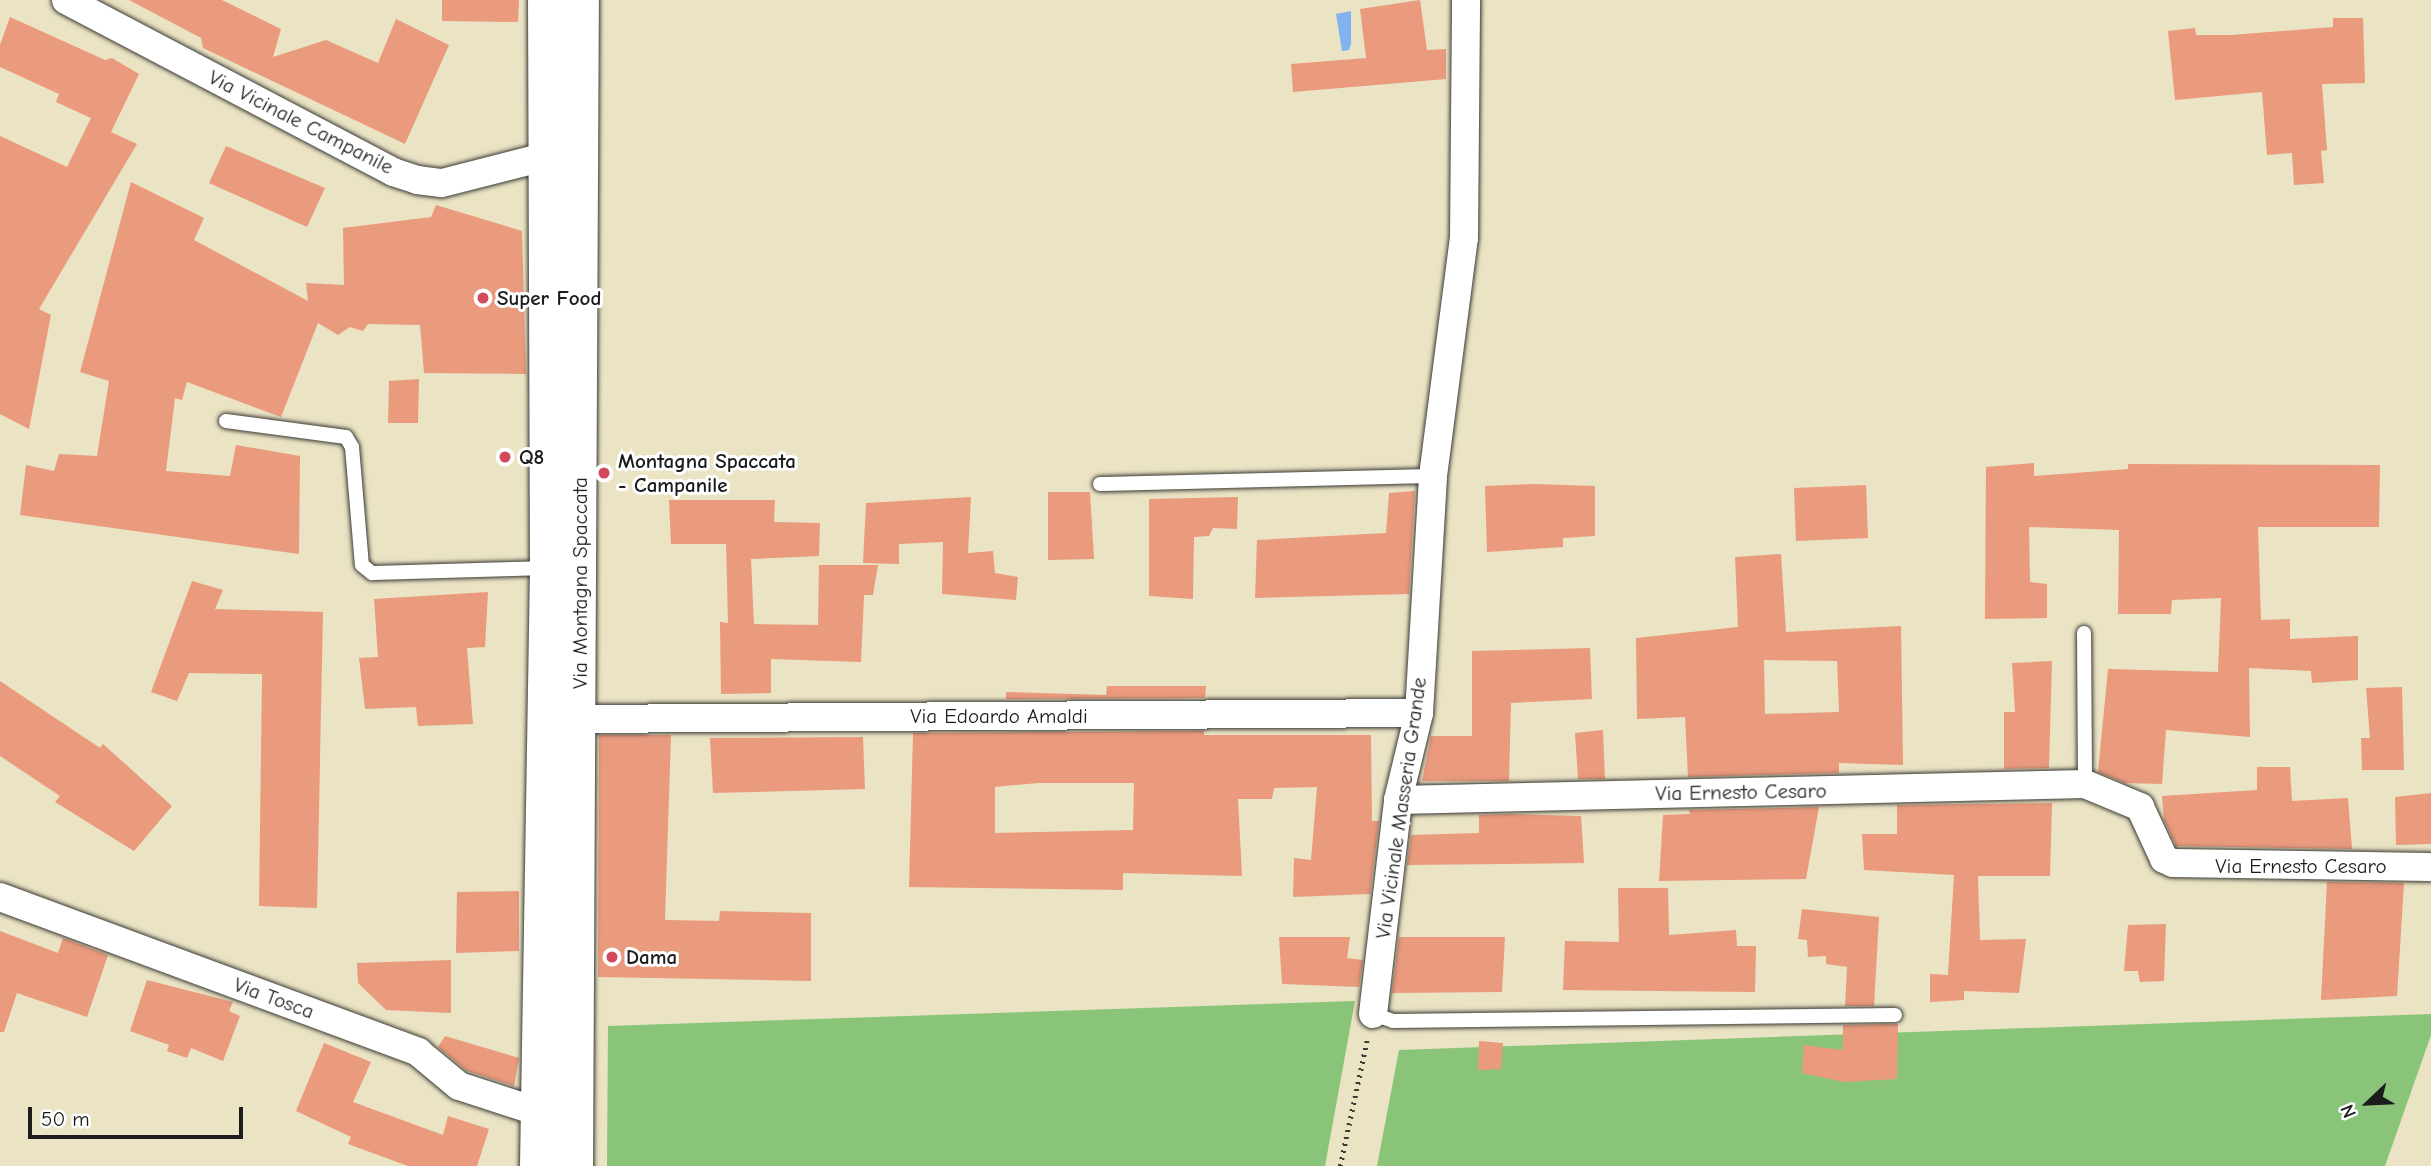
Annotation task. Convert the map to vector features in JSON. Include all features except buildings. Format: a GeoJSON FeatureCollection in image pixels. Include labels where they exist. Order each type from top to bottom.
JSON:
{"type":"FeatureCollection","features":[{"type":"Feature","properties":{"kind":"main road","name":"Via Montagna Spaccata"},"geometry":{"type":"LineString","coordinates":[[539,1166],[548,568],[547,0]]}},
{"type":"Feature","properties":{"kind":"main road","name":"Via Montagna Spaccata"},"geometry":{"type":"LineString","coordinates":[[574,1166],[579,719],[580,0]]}},
{"type":"Feature","properties":{"kind":"street","name":"Via Vicinale Campanile"},"geometry":{"type":"LineString","coordinates":[[66,0],[115,12],[393,172],[417,180],[442,183],[548,156]]}},
{"type":"Feature","properties":{"kind":"street","name":"Via Vicinale Masseria Grande"},"geometry":{"type":"LineString","coordinates":[[1373,1014],[1398,800],[1419,713],[1433,476],[1468,190],[1466,0]]}},
{"type":"Feature","properties":{"kind":"street","name":"Via Edoardo Amaldi"},"geometry":{"type":"LineString","coordinates":[[579,719],[1419,713]]}},
{"type":"Feature","properties":{"kind":"street","name":"Via Ernesto Cesaro"},"geometry":{"type":"LineString","coordinates":[[1398,800],[2085,784],[2140,807],[2164,859],[2174,863],[2431,867]]}},
{"type":"Feature","properties":{"kind":"street","name":"Via Tosca"},"geometry":{"type":"LineString","coordinates":[[0,897],[418,1052],[458,1086],[539,1112]]}},
{"type":"Feature","properties":{"kind":"lane","name":"Via Montagna Spaccata"},"geometry":{"type":"LineString","coordinates":[[226,421],[346,437],[352,447],[362,565],[372,573],[548,568]]}},
{"type":"Feature","properties":{"kind":"lane"},"geometry":{"type":"LineString","coordinates":[[1100,484],[1433,476]]}},
{"type":"Feature","properties":{"kind":"lane"},"geometry":{"type":"LineString","coordinates":[[2084,633],[2085,784]]}},
{"type":"Feature","properties":{"kind":"lane"},"geometry":{"type":"LineString","coordinates":[[1373,1014],[1393,1021],[1895,1015]]}},
{"type":"Feature","properties":{"kind":"path"},"geometry":{"type":"LineString","coordinates":[[1340,1166],[1373,1014]]}},
{"type":"Feature","properties":{"kind":"green space"},"geometry":{"type":"Polygon","coordinates":[[[1355,1001],[1325,1166],[607,1166],[608,1026],[1355,1001]]]}},
{"type":"Feature","properties":{"kind":"green space"},"geometry":{"type":"Polygon","coordinates":[[[2431,1014],[2431,1035],[2385,1166],[1377,1166],[1399,1050],[2431,1014]]]}},
{"type":"Feature","properties":{"kind":"water"},"geometry":{"type":"Polygon","coordinates":[[[1351,11],[1351,44],[1349,50],[1342,51],[1336,14],[1351,11]]]}},
{"type":"Feature","properties":{"kind":"place","name":"Super Food"},"geometry":{"type":"Point","coordinates":[483,298]}},
{"type":"Feature","properties":{"kind":"place","name":"Q8"},"geometry":{"type":"Point","coordinates":[505,457]}},
{"type":"Feature","properties":{"kind":"place","name":"Montagna Spaccata - Campanile"},"geometry":{"type":"Point","coordinates":[604,473]}},
{"type":"Feature","properties":{"kind":"place","name":"Dama"},"geometry":{"type":"Point","coordinates":[612,957]}}]}
